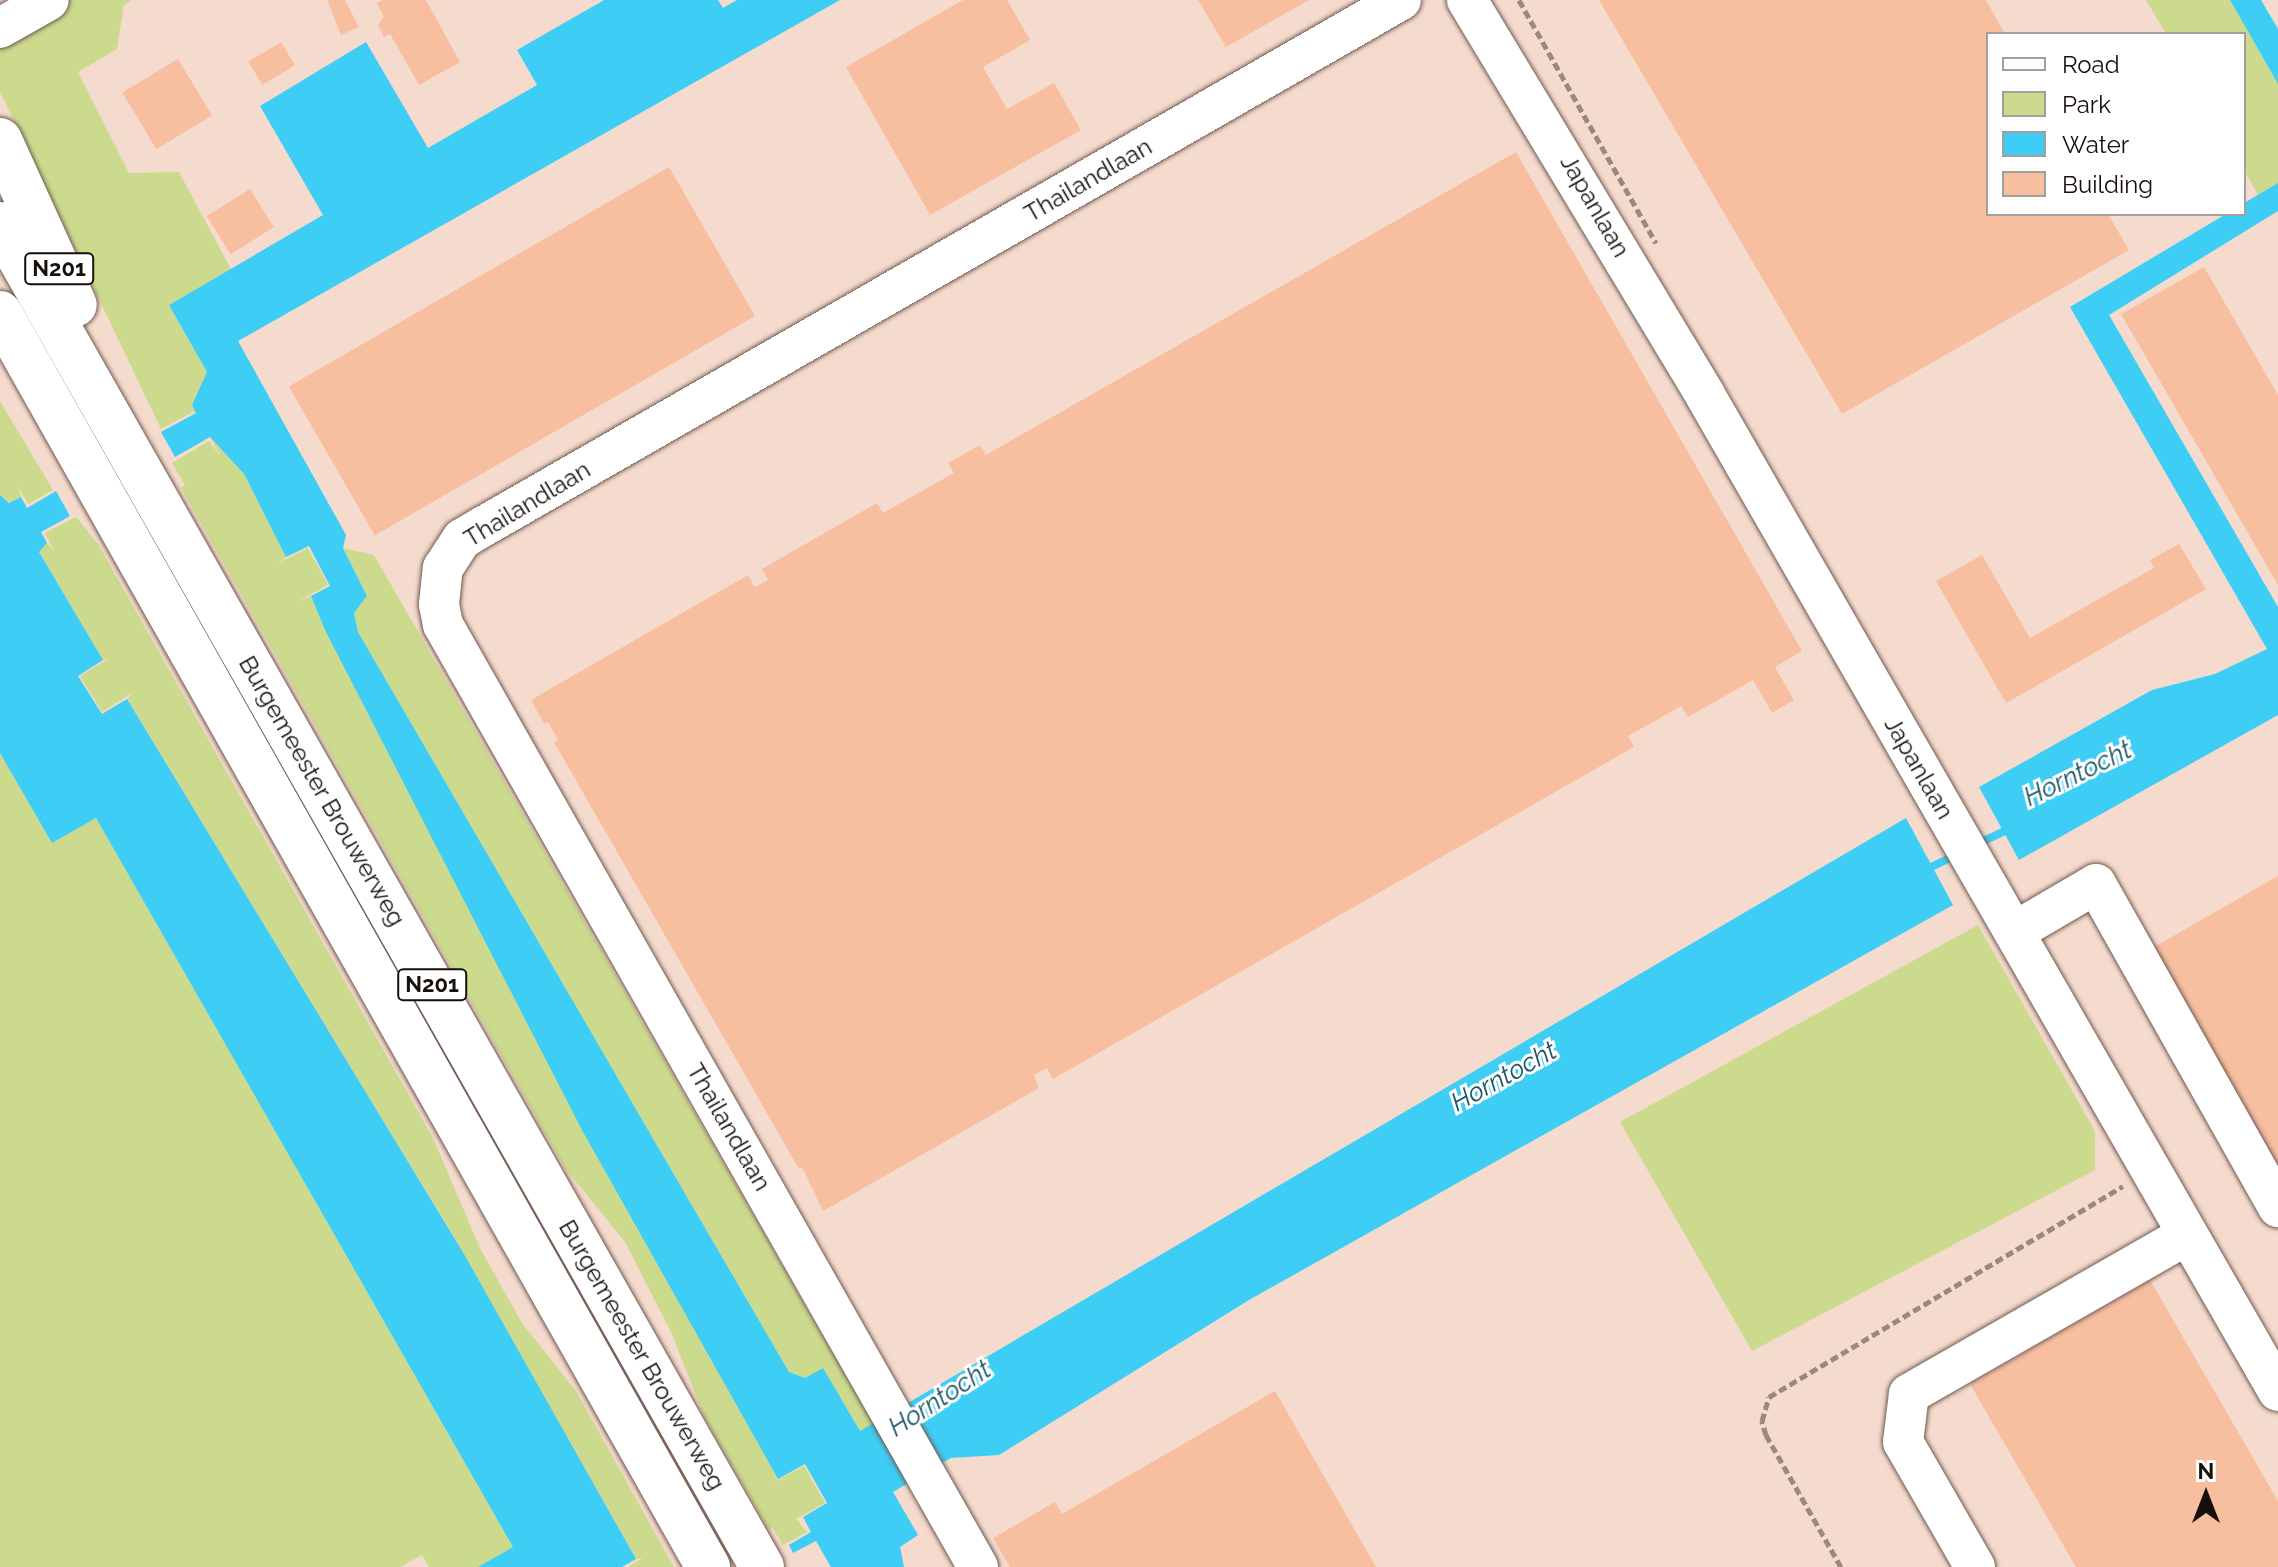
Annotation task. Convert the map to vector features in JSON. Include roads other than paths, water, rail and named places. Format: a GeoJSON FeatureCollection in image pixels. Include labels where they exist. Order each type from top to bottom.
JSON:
{"type":"FeatureCollection","features":[{"type":"Feature","properties":{"kind":"highway","name":"N201"},"geometry":{"type":"LineString","coordinates":[[0,140],[74,302],[103,404]]}},
{"type":"Feature","properties":{"kind":"highway","name":"Burgemeester Brouwerweg"},"geometry":{"type":"LineString","coordinates":[[0,224],[762,1567]]}},
{"type":"Feature","properties":{"kind":"highway","name":"Burgemeester Brouwerweg"},"geometry":{"type":"LineString","coordinates":[[0,313],[708,1567]]}},
{"type":"Feature","properties":{"kind":"highway","name":"N201"},"geometry":{"type":"LineString","coordinates":[[0,360],[45,433],[97,484]]}},
{"type":"Feature","properties":{"kind":"street"},"geometry":{"type":"LineString","coordinates":[[0,28],[49,0]]}},
{"type":"Feature","properties":{"kind":"street","name":"Thailandlaan"},"geometry":{"type":"LineString","coordinates":[[978,1567],[443,625],[439,604],[443,568],[462,539],[1401,0]]}},
{"type":"Feature","properties":{"kind":"street","name":"Japanlaan"},"geometry":{"type":"LineString","coordinates":[[1467,0],[1532,114],[1558,145],[2278,1391]]}},
{"type":"Feature","properties":{"kind":"street","name":"Japanlaan"},"geometry":{"type":"LineString","coordinates":[[1495,0],[1552,102],[1558,145]]}},
{"type":"Feature","properties":{"kind":"street"},"geometry":{"type":"LineString","coordinates":[[2014,932],[2096,884],[2278,1207]]}},
{"type":"Feature","properties":{"kind":"street"},"geometry":{"type":"LineString","coordinates":[[1975,1567],[1903,1442],[1909,1394],[2187,1235]]}},
{"type":"Feature","properties":{"kind":"water"},"geometry":{"type":"Polygon","coordinates":[[[604,0],[718,0],[723,8],[737,0],[840,0],[238,341],[346,535],[343,548],[367,596],[354,613],[358,632],[789,1372],[805,1378],[823,1368],[860,1431],[1906,818],[1953,905],[1249,1300],[999,1455],[951,1458],[893,1492],[918,1535],[900,1547],[904,1567],[831,1567],[816,1541],[793,1553],[789,1545],[811,1532],[803,1517],[827,1503],[805,1464],[778,1479],[583,1132],[326,632],[311,596],[330,586],[309,546],[286,557],[244,474],[210,437],[175,457],[161,432],[196,413],[192,405],[207,372],[169,305],[323,215],[260,106],[366,42],[428,148],[537,85],[517,50],[604,0]]]}},
{"type":"Feature","properties":{"kind":"water"},"geometry":{"type":"Polygon","coordinates":[[[2230,0],[2261,0],[2278,29],[2278,84],[2230,0]]]}},
{"type":"Feature","properties":{"kind":"water"},"geometry":{"type":"Polygon","coordinates":[[[2278,183],[2278,211],[2109,315],[2278,607],[2278,715],[2019,860],[1979,787],[2152,690],[2215,674],[2267,649],[2070,307],[2223,216],[2246,216],[2246,202],[2278,183]]]}},
{"type":"Feature","properties":{"kind":"water"},"geometry":{"type":"Polygon","coordinates":[[[56,491],[70,516],[41,532],[47,543],[39,552],[103,660],[78,676],[102,714],[127,699],[464,1254],[636,1559],[622,1567],[478,1567],[513,1547],[96,818],[52,843],[0,753],[0,495],[9,503],[21,497],[27,508],[56,491]]]}},
{"type":"Feature","properties":{"kind":"waterway","name":"Horntocht"},"geometry":{"type":"LineString","coordinates":[[1975,845],[2010,829]]}},
{"type":"Feature","properties":{"kind":"waterway","name":"Horntocht"},"geometry":{"type":"LineString","coordinates":[[1925,870],[1956,855]]}}]}
